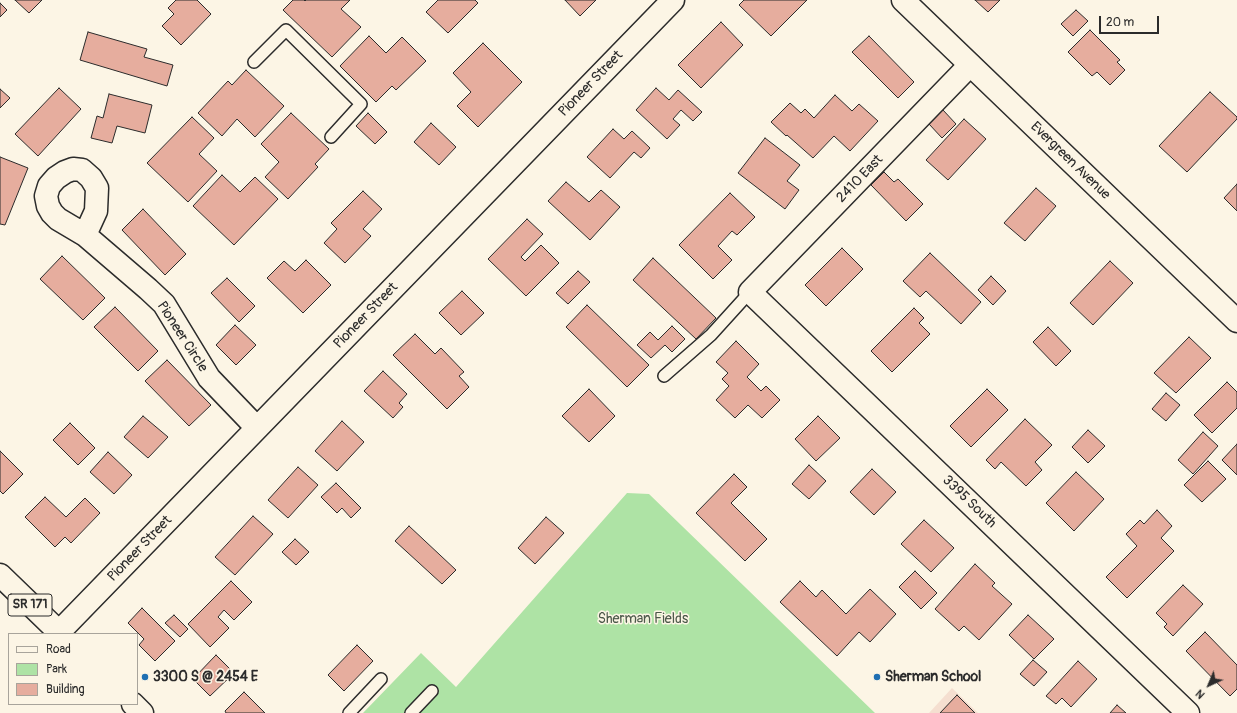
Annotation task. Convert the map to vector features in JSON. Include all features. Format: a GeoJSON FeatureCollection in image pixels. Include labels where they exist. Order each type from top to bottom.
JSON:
{"type":"FeatureCollection","features":[{"type":"Feature","properties":{"kind":"street","name":"Pioneer Street"},"geometry":{"type":"LineString","coordinates":[[60,633],[673,0]]}},
{"type":"Feature","properties":{"kind":"street","name":"Evergreen Avenue"},"geometry":{"type":"LineString","coordinates":[[903,0],[1237,321]]}},
{"type":"Feature","properties":{"kind":"street","name":"2410 East"},"geometry":{"type":"LineString","coordinates":[[750,292],[970,65]]}},
{"type":"Feature","properties":{"kind":"street","name":"Pioneer Circle"},"geometry":{"type":"LineString","coordinates":[[85,235],[164,304],[209,378],[257,428]]}},
{"type":"Feature","properties":{"kind":"street","name":"3395 South"},"geometry":{"type":"LineString","coordinates":[[750,292],[1188,713]]}},
{"type":"Feature","properties":{"kind":"street","name":"SR 171"},"geometry":{"type":"LineString","coordinates":[[0,575],[60,633]]}},
{"type":"Feature","properties":{"kind":"lane"},"geometry":{"type":"LineString","coordinates":[[254,62],[286,30],[361,104],[331,137]]}},
{"type":"Feature","properties":{"kind":"lane"},"geometry":{"type":"LineString","coordinates":[[664,376],[710,336],[750,292]]}},
{"type":"Feature","properties":{"kind":"lane"},"geometry":{"type":"LineString","coordinates":[[349,713],[381,679]]}},
{"type":"Feature","properties":{"kind":"lane"},"geometry":{"type":"LineString","coordinates":[[411,713],[432,691]]}},
{"type":"Feature","properties":{"kind":"shaded area"},"geometry":{"type":"Polygon","coordinates":[[[952,688],[978,713],[929,713],[952,688]]]}},
{"type":"Feature","properties":{"kind":"green space","name":"Sherman Fields"},"geometry":{"type":"Polygon","coordinates":[[[627,493],[649,494],[875,713],[363,713],[421,653],[456,687],[627,493]]]}},
{"type":"Feature","properties":{"kind":"building"},"geometry":{"type":"Polygon","coordinates":[[[15,0],[42,0],[29,13],[15,0]]]}},
{"type":"Feature","properties":{"kind":"building"},"geometry":{"type":"Polygon","coordinates":[[[176,0],[197,0],[211,14],[181,45],[162,26],[174,14],[168,8],[176,0]]]}},
{"type":"Feature","properties":{"kind":"building"},"geometry":{"type":"Polygon","coordinates":[[[293,0],[350,0],[341,9],[361,27],[332,57],[283,10],[293,0]]]}},
{"type":"Feature","properties":{"kind":"building"},"geometry":{"type":"Polygon","coordinates":[[[438,0],[475,0],[478,3],[448,33],[426,12],[438,0]]]}},
{"type":"Feature","properties":{"kind":"building"},"geometry":{"type":"Polygon","coordinates":[[[565,0],[596,0],[580,16],[565,0]]]}},
{"type":"Feature","properties":{"kind":"building"},"geometry":{"type":"Polygon","coordinates":[[[744,0],[807,0],[771,36],[739,5],[744,0]]]}},
{"type":"Feature","properties":{"kind":"building"},"geometry":{"type":"Polygon","coordinates":[[[975,0],[1000,0],[988,12],[975,0]]]}},
{"type":"Feature","properties":{"kind":"building"},"geometry":{"type":"Polygon","coordinates":[[[0,3],[7,10],[0,17],[0,3]]]}},
{"type":"Feature","properties":{"kind":"building"},"geometry":{"type":"Polygon","coordinates":[[[1076,10],[1088,21],[1073,36],[1061,24],[1076,10]]]}},
{"type":"Feature","properties":{"kind":"building"},"geometry":{"type":"Polygon","coordinates":[[[721,22],[743,45],[701,88],[678,65],[721,22]]]}},
{"type":"Feature","properties":{"kind":"building"},"geometry":{"type":"Polygon","coordinates":[[[1090,30],[1120,60],[1117,62],[1125,70],[1110,85],[1097,72],[1092,76],[1068,52],[1090,30]]]}},
{"type":"Feature","properties":{"kind":"building"},"geometry":{"type":"Polygon","coordinates":[[[88,32],[147,49],[144,57],[173,65],[167,86],[80,60],[88,32]]]}},
{"type":"Feature","properties":{"kind":"building"},"geometry":{"type":"Polygon","coordinates":[[[369,36],[386,53],[402,37],[426,61],[396,90],[392,86],[376,102],[340,66],[369,36]]]}},
{"type":"Feature","properties":{"kind":"building"},"geometry":{"type":"Polygon","coordinates":[[[869,36],[914,82],[898,98],[852,52],[869,36]]]}},
{"type":"Feature","properties":{"kind":"building"},"geometry":{"type":"Polygon","coordinates":[[[483,43],[522,82],[478,127],[457,106],[471,92],[453,73],[483,43]]]}},
{"type":"Feature","properties":{"kind":"building"},"geometry":{"type":"Polygon","coordinates":[[[246,70],[284,106],[255,137],[237,119],[222,136],[198,113],[228,81],[232,85],[246,70]]]}},
{"type":"Feature","properties":{"kind":"building"},"geometry":{"type":"Polygon","coordinates":[[[59,88],[81,109],[38,156],[15,134],[59,88]]]}},
{"type":"Feature","properties":{"kind":"building"},"geometry":{"type":"Polygon","coordinates":[[[656,88],[669,100],[678,90],[702,112],[693,121],[681,110],[673,119],[680,125],[667,139],[636,110],[656,88]]]}},
{"type":"Feature","properties":{"kind":"building"},"geometry":{"type":"Polygon","coordinates":[[[0,89],[10,98],[0,108],[0,89]]]}},
{"type":"Feature","properties":{"kind":"building"},"geometry":{"type":"Polygon","coordinates":[[[1210,92],[1237,117],[1237,119],[1187,172],[1159,146],[1210,92]]]}},
{"type":"Feature","properties":{"kind":"building"},"geometry":{"type":"Polygon","coordinates":[[[109,94],[152,105],[145,133],[117,126],[112,143],[91,138],[97,116],[103,118],[109,94]]]}},
{"type":"Feature","properties":{"kind":"building"},"geometry":{"type":"Polygon","coordinates":[[[835,95],[852,111],[859,104],[878,121],[850,151],[834,136],[813,158],[771,122],[790,103],[801,113],[805,109],[814,118],[835,95]]]}},
{"type":"Feature","properties":{"kind":"building"},"geometry":{"type":"Polygon","coordinates":[[[943,110],[956,124],[942,138],[929,124],[943,110]]]}},
{"type":"Feature","properties":{"kind":"building"},"geometry":{"type":"Polygon","coordinates":[[[291,113],[329,149],[315,164],[318,167],[288,199],[265,177],[279,162],[261,144],[291,113]]]}},
{"type":"Feature","properties":{"kind":"building"},"geometry":{"type":"Polygon","coordinates":[[[368,113],[387,132],[375,144],[356,126],[368,113]]]}},
{"type":"Feature","properties":{"kind":"building"},"geometry":{"type":"Polygon","coordinates":[[[192,117],[214,138],[199,154],[217,171],[188,202],[147,163],[192,117]]]}},
{"type":"Feature","properties":{"kind":"building"},"geometry":{"type":"Polygon","coordinates":[[[964,119],[986,139],[948,180],[926,160],[964,119]]]}},
{"type":"Feature","properties":{"kind":"building"},"geometry":{"type":"Polygon","coordinates":[[[431,123],[456,147],[439,165],[414,142],[431,123]]]}},
{"type":"Feature","properties":{"kind":"building"},"geometry":{"type":"Polygon","coordinates":[[[613,129],[624,139],[632,131],[650,148],[641,158],[634,152],[610,178],[587,157],[613,129]]]}},
{"type":"Feature","properties":{"kind":"building"},"geometry":{"type":"Polygon","coordinates":[[[765,138],[800,165],[787,181],[799,190],[785,209],[738,173],[765,138]]]}},
{"type":"Feature","properties":{"kind":"building"},"geometry":{"type":"Polygon","coordinates":[[[0,157],[28,168],[5,225],[0,224],[0,157]]]}},
{"type":"Feature","properties":{"kind":"building"},"geometry":{"type":"Polygon","coordinates":[[[884,172],[894,182],[898,179],[923,204],[906,221],[871,185],[884,172]]]}},
{"type":"Feature","properties":{"kind":"building"},"geometry":{"type":"Polygon","coordinates":[[[222,175],[240,192],[255,177],[278,199],[234,245],[193,206],[222,175]]]}},
{"type":"Feature","properties":{"kind":"building"},"geometry":{"type":"Polygon","coordinates":[[[566,182],[589,202],[601,190],[620,207],[590,240],[548,201],[566,182]]]}},
{"type":"Feature","properties":{"kind":"building"},"geometry":{"type":"Polygon","coordinates":[[[1237,184],[1237,211],[1224,198],[1237,184]]]}},
{"type":"Feature","properties":{"kind":"building"},"geometry":{"type":"Polygon","coordinates":[[[1036,188],[1056,206],[1025,241],[1004,223],[1036,188]]]}},
{"type":"Feature","properties":{"kind":"building"},"geometry":{"type":"Polygon","coordinates":[[[363,191],[382,209],[363,229],[371,236],[345,263],[324,243],[337,229],[331,223],[363,191]]]}},
{"type":"Feature","properties":{"kind":"building"},"geometry":{"type":"Polygon","coordinates":[[[730,193],[755,217],[737,235],[732,231],[718,246],[732,260],[713,279],[679,245],[730,193]]]}},
{"type":"Feature","properties":{"kind":"building"},"geometry":{"type":"Polygon","coordinates":[[[143,209],[186,254],[165,275],[122,230],[143,209]]]}},
{"type":"Feature","properties":{"kind":"building"},"geometry":{"type":"Polygon","coordinates":[[[527,219],[543,234],[521,257],[525,261],[541,245],[559,263],[526,296],[488,259],[527,219]]]}},
{"type":"Feature","properties":{"kind":"building"},"geometry":{"type":"Polygon","coordinates":[[[842,248],[863,269],[826,306],[805,285],[842,248]]]}},
{"type":"Feature","properties":{"kind":"building"},"geometry":{"type":"Polygon","coordinates":[[[930,253],[981,302],[961,324],[926,291],[920,297],[903,281],[930,253]]]}},
{"type":"Feature","properties":{"kind":"building"},"geometry":{"type":"Polygon","coordinates":[[[62,256],[105,298],[83,320],[40,279],[62,256]]]}},
{"type":"Feature","properties":{"kind":"building"},"geometry":{"type":"Polygon","coordinates":[[[653,258],[716,318],[696,339],[633,280],[653,258]]]}},
{"type":"Feature","properties":{"kind":"building"},"geometry":{"type":"Polygon","coordinates":[[[306,260],[331,285],[303,313],[267,278],[284,261],[295,271],[306,260]]]}},
{"type":"Feature","properties":{"kind":"building"},"geometry":{"type":"Polygon","coordinates":[[[1110,261],[1133,283],[1093,325],[1070,303],[1110,261]]]}},
{"type":"Feature","properties":{"kind":"building"},"geometry":{"type":"Polygon","coordinates":[[[578,271],[590,282],[568,304],[556,293],[578,271]]]}},
{"type":"Feature","properties":{"kind":"building"},"geometry":{"type":"Polygon","coordinates":[[[991,276],[1006,291],[993,305],[978,290],[991,276]]]}},
{"type":"Feature","properties":{"kind":"building"},"geometry":{"type":"Polygon","coordinates":[[[227,278],[255,306],[239,322],[211,293],[227,278]]]}},
{"type":"Feature","properties":{"kind":"building"},"geometry":{"type":"Polygon","coordinates":[[[462,291],[484,313],[461,335],[439,313],[462,291]]]}},
{"type":"Feature","properties":{"kind":"building"},"geometry":{"type":"Polygon","coordinates":[[[587,305],[649,365],[627,387],[566,327],[587,305]]]}},
{"type":"Feature","properties":{"kind":"building"},"geometry":{"type":"Polygon","coordinates":[[[115,307],[158,351],[138,371],[94,327],[115,307]]]}},
{"type":"Feature","properties":{"kind":"building"},"geometry":{"type":"Polygon","coordinates":[[[914,308],[924,318],[919,323],[930,334],[892,372],[871,351],[914,308]]]}},
{"type":"Feature","properties":{"kind":"building"},"geometry":{"type":"Polygon","coordinates":[[[235,325],[256,345],[236,365],[216,345],[235,325]]]}},
{"type":"Feature","properties":{"kind":"building"},"geometry":{"type":"Polygon","coordinates":[[[672,326],[685,339],[672,352],[665,345],[651,358],[637,345],[650,332],[658,340],[672,326]]]}},
{"type":"Feature","properties":{"kind":"building"},"geometry":{"type":"Polygon","coordinates":[[[1048,327],[1071,351],[1056,366],[1033,342],[1048,327]]]}},
{"type":"Feature","properties":{"kind":"building"},"geometry":{"type":"Polygon","coordinates":[[[415,334],[435,354],[441,348],[464,372],[459,376],[469,387],[447,409],[393,355],[415,334]]]}},
{"type":"Feature","properties":{"kind":"building"},"geometry":{"type":"Polygon","coordinates":[[[1189,337],[1211,358],[1176,393],[1154,373],[1189,337]]]}},
{"type":"Feature","properties":{"kind":"building"},"geometry":{"type":"Polygon","coordinates":[[[736,341],[759,364],[747,377],[761,391],[766,386],[780,400],[762,418],[748,405],[735,418],[716,400],[729,386],[722,379],[728,373],[716,362],[736,341]]]}},
{"type":"Feature","properties":{"kind":"building"},"geometry":{"type":"Polygon","coordinates":[[[167,360],[211,405],[189,426],[145,381],[167,360]]]}},
{"type":"Feature","properties":{"kind":"building"},"geometry":{"type":"Polygon","coordinates":[[[383,371],[407,394],[399,403],[403,407],[393,418],[364,391],[383,371]]]}},
{"type":"Feature","properties":{"kind":"building"},"geometry":{"type":"Polygon","coordinates":[[[1227,382],[1237,392],[1237,408],[1212,433],[1194,415],[1227,382]]]}},
{"type":"Feature","properties":{"kind":"building"},"geometry":{"type":"Polygon","coordinates":[[[589,389],[615,416],[589,442],[562,416],[589,389]]]}},
{"type":"Feature","properties":{"kind":"building"},"geometry":{"type":"Polygon","coordinates":[[[987,389],[1008,410],[971,447],[950,426],[987,389]]]}},
{"type":"Feature","properties":{"kind":"building"},"geometry":{"type":"Polygon","coordinates":[[[1166,393],[1180,405],[1166,421],[1152,409],[1166,393]]]}},
{"type":"Feature","properties":{"kind":"building"},"geometry":{"type":"Polygon","coordinates":[[[143,416],[168,437],[148,458],[124,437],[143,416]]]}},
{"type":"Feature","properties":{"kind":"building"},"geometry":{"type":"Polygon","coordinates":[[[818,416],[840,438],[816,461],[795,439],[818,416]]]}},
{"type":"Feature","properties":{"kind":"building"},"geometry":{"type":"Polygon","coordinates":[[[1025,419],[1052,445],[1035,462],[1042,470],[1026,486],[1001,462],[995,469],[986,460],[1025,419]]]}},
{"type":"Feature","properties":{"kind":"building"},"geometry":{"type":"Polygon","coordinates":[[[342,421],[364,442],[337,471],[315,451],[342,421]]]}},
{"type":"Feature","properties":{"kind":"building"},"geometry":{"type":"Polygon","coordinates":[[[70,423],[95,448],[78,465],[53,440],[70,423]]]}},
{"type":"Feature","properties":{"kind":"building"},"geometry":{"type":"Polygon","coordinates":[[[1088,430],[1105,446],[1088,463],[1072,447],[1088,430]]]}},
{"type":"Feature","properties":{"kind":"building"},"geometry":{"type":"Polygon","coordinates":[[[1203,432],[1218,446],[1193,474],[1178,460],[1203,432]]]}},
{"type":"Feature","properties":{"kind":"building"},"geometry":{"type":"Polygon","coordinates":[[[1237,444],[1237,475],[1222,460],[1237,444]]]}},
{"type":"Feature","properties":{"kind":"building"},"geometry":{"type":"Polygon","coordinates":[[[0,451],[23,474],[3,494],[0,491],[0,451]]]}},
{"type":"Feature","properties":{"kind":"building"},"geometry":{"type":"Polygon","coordinates":[[[108,452],[132,475],[114,494],[90,472],[108,452]]]}},
{"type":"Feature","properties":{"kind":"building"},"geometry":{"type":"Polygon","coordinates":[[[1208,461],[1226,479],[1202,502],[1184,485],[1208,461]]]}},
{"type":"Feature","properties":{"kind":"building"},"geometry":{"type":"Polygon","coordinates":[[[809,465],[826,481],[809,499],[792,484],[809,465]]]}},
{"type":"Feature","properties":{"kind":"building"},"geometry":{"type":"Polygon","coordinates":[[[298,467],[318,485],[288,518],[268,500],[298,467]]]}},
{"type":"Feature","properties":{"kind":"building"},"geometry":{"type":"Polygon","coordinates":[[[872,469],[896,492],[874,515],[850,492],[872,469]]]}},
{"type":"Feature","properties":{"kind":"building"},"geometry":{"type":"Polygon","coordinates":[[[1076,472],[1104,499],[1074,531],[1046,503],[1076,472]]]}},
{"type":"Feature","properties":{"kind":"building"},"geometry":{"type":"Polygon","coordinates":[[[734,474],[747,487],[731,503],[767,539],[745,561],[696,513],[734,474]]]}},
{"type":"Feature","properties":{"kind":"building"},"geometry":{"type":"Polygon","coordinates":[[[336,483],[361,508],[351,518],[342,508],[337,513],[321,497],[336,483]]]}},
{"type":"Feature","properties":{"kind":"building"},"geometry":{"type":"Polygon","coordinates":[[[45,497],[66,517],[85,498],[100,513],[71,543],[65,537],[55,547],[25,517],[45,497]]]}},
{"type":"Feature","properties":{"kind":"building"},"geometry":{"type":"Polygon","coordinates":[[[1157,510],[1172,526],[1161,538],[1174,551],[1127,598],[1106,577],[1137,546],[1126,534],[1140,520],[1144,524],[1157,510]]]}},
{"type":"Feature","properties":{"kind":"building"},"geometry":{"type":"Polygon","coordinates":[[[253,516],[273,534],[235,575],[215,557],[253,516]]]}},
{"type":"Feature","properties":{"kind":"building"},"geometry":{"type":"Polygon","coordinates":[[[546,517],[564,533],[535,564],[518,548],[546,517]]]}},
{"type":"Feature","properties":{"kind":"building"},"geometry":{"type":"Polygon","coordinates":[[[924,520],[954,548],[931,572],[901,544],[924,520]]]}},
{"type":"Feature","properties":{"kind":"building"},"geometry":{"type":"Polygon","coordinates":[[[409,526],[456,570],[442,584],[395,541],[409,526]]]}},
{"type":"Feature","properties":{"kind":"building"},"geometry":{"type":"Polygon","coordinates":[[[295,539],[309,552],[296,565],[282,552],[295,539]]]}},
{"type":"Feature","properties":{"kind":"building"},"geometry":{"type":"Polygon","coordinates":[[[975,564],[995,583],[992,586],[1012,604],[979,640],[964,626],[959,631],[935,609],[975,564]]]}},
{"type":"Feature","properties":{"kind":"building"},"geometry":{"type":"Polygon","coordinates":[[[915,571],[937,593],[921,609],[899,587],[915,571]]]}},
{"type":"Feature","properties":{"kind":"building"},"geometry":{"type":"Polygon","coordinates":[[[231,581],[252,602],[234,620],[224,610],[218,617],[229,628],[210,647],[188,624],[231,581]]]}},
{"type":"Feature","properties":{"kind":"building"},"geometry":{"type":"Polygon","coordinates":[[[800,581],[816,597],[822,590],[846,614],[870,589],[896,614],[870,642],[859,632],[837,656],[780,602],[800,581]]]}},
{"type":"Feature","properties":{"kind":"building"},"geometry":{"type":"Polygon","coordinates":[[[1183,585],[1203,604],[1173,636],[1164,627],[1167,624],[1156,613],[1183,585]]]}},
{"type":"Feature","properties":{"kind":"building"},"geometry":{"type":"Polygon","coordinates":[[[142,608],[175,641],[155,661],[139,645],[144,639],[128,623],[142,608]]]}},
{"type":"Feature","properties":{"kind":"building"},"geometry":{"type":"Polygon","coordinates":[[[174,615],[188,629],[180,637],[165,623],[174,615]]]}},
{"type":"Feature","properties":{"kind":"building"},"geometry":{"type":"Polygon","coordinates":[[[1028,615],[1054,639],[1034,659],[1009,635],[1028,615]]]}},
{"type":"Feature","properties":{"kind":"building"},"geometry":{"type":"Polygon","coordinates":[[[1205,632],[1237,665],[1237,689],[1230,696],[1186,651],[1205,632]]]}},
{"type":"Feature","properties":{"kind":"building"},"geometry":{"type":"Polygon","coordinates":[[[357,645],[373,661],[344,691],[328,675],[357,645]]]}},
{"type":"Feature","properties":{"kind":"building"},"geometry":{"type":"Polygon","coordinates":[[[216,655],[234,673],[210,696],[193,679],[216,655]]]}},
{"type":"Feature","properties":{"kind":"building"},"geometry":{"type":"Polygon","coordinates":[[[1033,660],[1047,672],[1034,686],[1020,674],[1033,660]]]}},
{"type":"Feature","properties":{"kind":"building"},"geometry":{"type":"Polygon","coordinates":[[[1078,661],[1097,679],[1071,707],[1062,698],[1056,704],[1046,696],[1078,661]]]}},
{"type":"Feature","properties":{"kind":"building"},"geometry":{"type":"Polygon","coordinates":[[[244,692],[265,713],[226,713],[225,711],[244,692]]]}},
{"type":"Feature","properties":{"kind":"building"},"geometry":{"type":"Polygon","coordinates":[[[957,695],[975,713],[940,713],[957,695]]]}},
{"type":"Feature","properties":{"kind":"building"},"geometry":{"type":"Polygon","coordinates":[[[1117,705],[1126,713],[1110,713],[1117,705]]]}},
{"type":"Feature","properties":{"kind":"place","name":"3300 S @ 2454 E"},"geometry":{"type":"Point","coordinates":[145,677]}},
{"type":"Feature","properties":{"kind":"place","name":"Sherman School"},"geometry":{"type":"Point","coordinates":[877,677]}}]}
